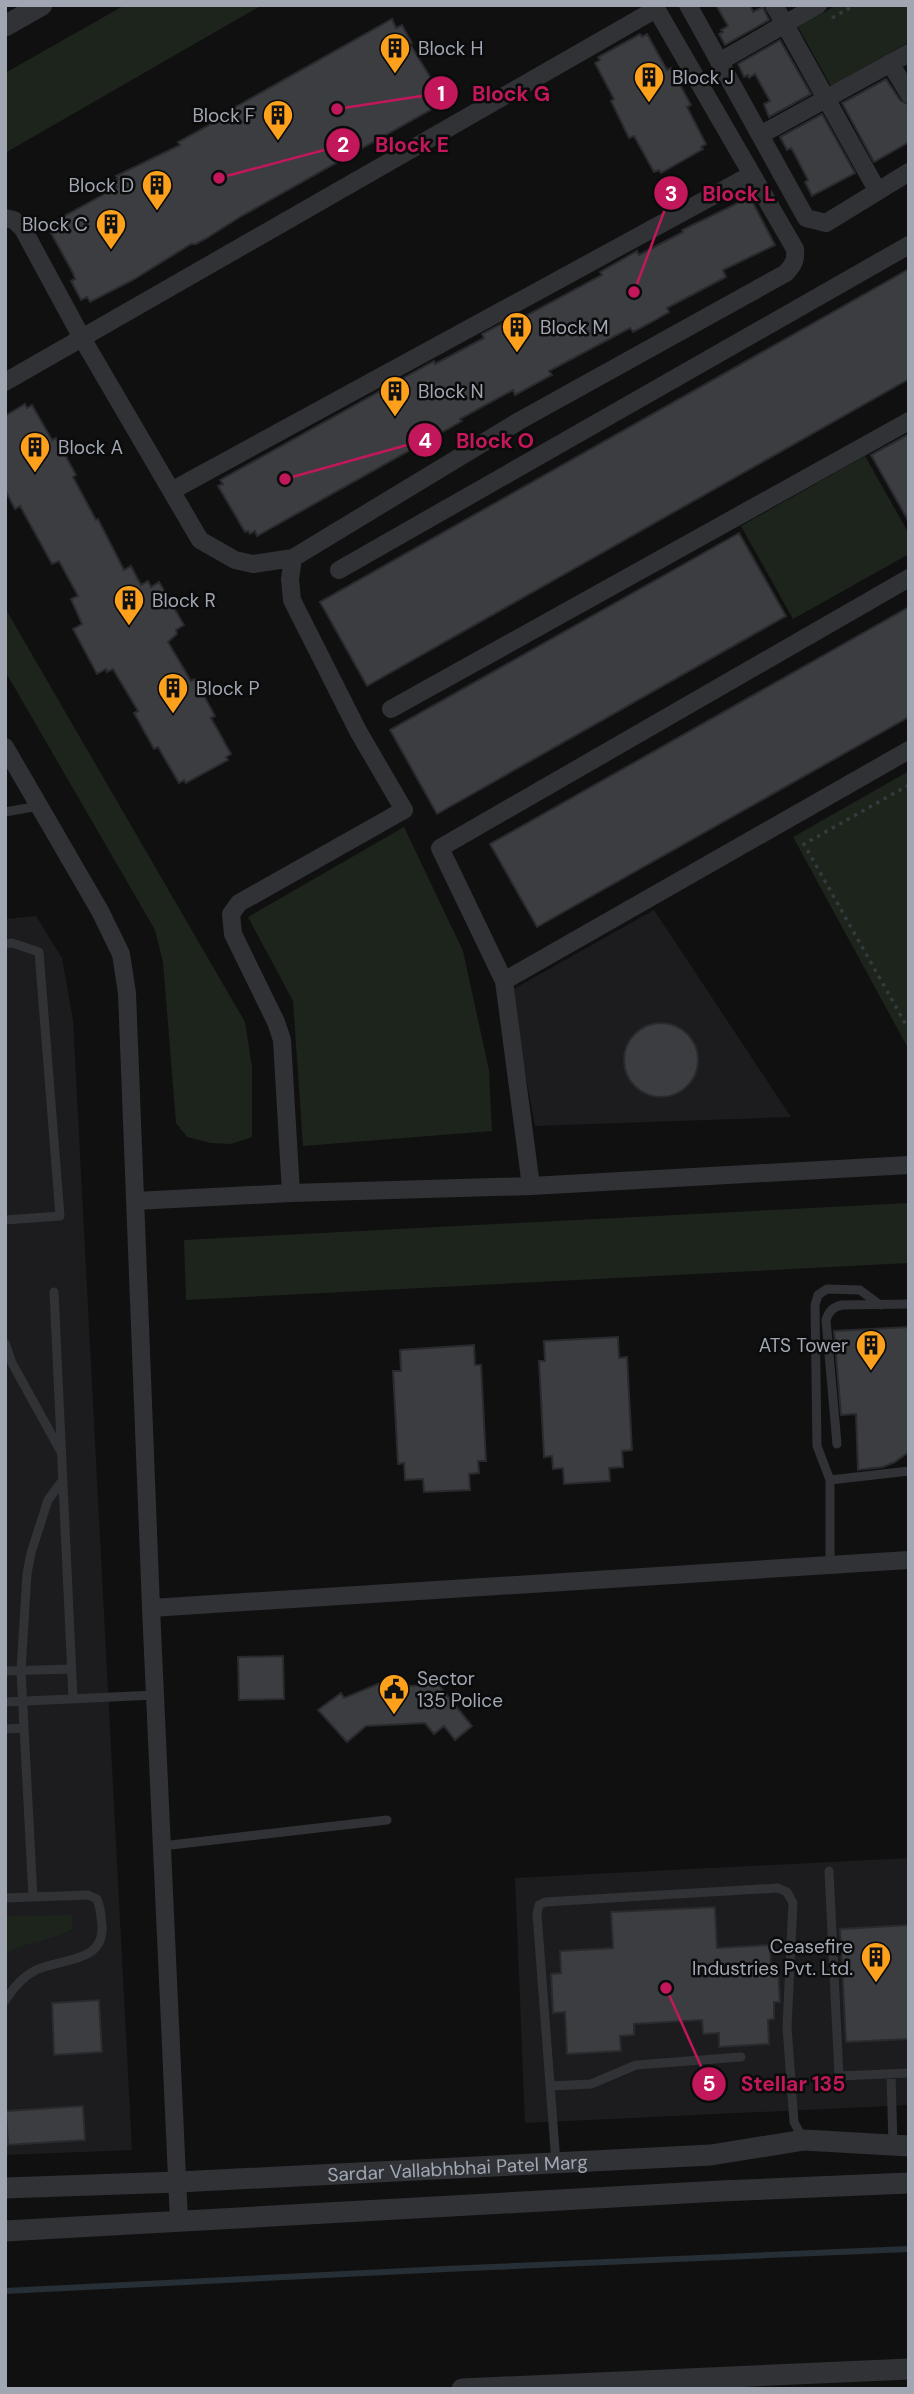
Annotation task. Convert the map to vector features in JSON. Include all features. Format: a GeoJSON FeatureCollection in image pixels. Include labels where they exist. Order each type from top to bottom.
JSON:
{"type":"FeatureCollection","features":[{"type":"Feature","properties":{"kind":"street"},"geometry":{"type":"LineString","coordinates":[[5,26],[42,5]]}},
{"type":"Feature","properties":{"kind":"street"},"geometry":{"type":"LineString","coordinates":[[688,5],[806,218],[825,223],[909,172]]}},
{"type":"Feature","properties":{"kind":"street"},"geometry":{"type":"LineString","coordinates":[[774,5],[877,190]]}},
{"type":"Feature","properties":{"kind":"street"},"geometry":{"type":"LineString","coordinates":[[719,62],[818,5]]}},
{"type":"Feature","properties":{"kind":"street"},"geometry":{"type":"LineString","coordinates":[[5,218],[14,220],[23,229],[82,338],[200,540],[235,560],[253,564],[293,558],[519,421],[786,273],[796,258],[796,249],[655,7],[82,338],[5,382]]}},
{"type":"Feature","properties":{"kind":"street"},"geometry":{"type":"LineString","coordinates":[[760,135],[909,53]]}},
{"type":"Feature","properties":{"kind":"street"},"geometry":{"type":"LineString","coordinates":[[890,63],[909,94]]}},
{"type":"Feature","properties":{"kind":"street"},"geometry":{"type":"LineString","coordinates":[[173,490],[751,175]]}},
{"type":"Feature","properties":{"kind":"street"},"geometry":{"type":"LineString","coordinates":[[339,570],[909,245]]}},
{"type":"Feature","properties":{"kind":"street"},"geometry":{"type":"LineString","coordinates":[[391,709],[909,421]]}},
{"type":"Feature","properties":{"kind":"street"},"geometry":{"type":"LineString","coordinates":[[291,1193],[282,1040],[233,934],[231,914],[239,904],[404,810],[358,732],[292,600],[290,579],[293,558]]}},
{"type":"Feature","properties":{"kind":"street"},"geometry":{"type":"LineString","coordinates":[[531,1186],[504,981],[440,848],[909,578]]}},
{"type":"Feature","properties":{"kind":"street"},"geometry":{"type":"LineString","coordinates":[[5,747],[100,911],[121,954],[127,993],[179,2221]]}},
{"type":"Feature","properties":{"kind":"street"},"geometry":{"type":"LineString","coordinates":[[504,981],[909,750]]}},
{"type":"Feature","properties":{"kind":"street"},"geometry":{"type":"LineString","coordinates":[[135,1200],[531,1186],[909,1165]]}},
{"type":"Feature","properties":{"kind":"street"},"geometry":{"type":"LineString","coordinates":[[151,1608],[909,1560]]}},
{"type":"Feature","properties":{"kind":"street","name":"Sardar Vallabhbhai Patel Marg"},"geometry":{"type":"LineString","coordinates":[[5,2188],[711,2155],[804,2140],[901,2146]]}},
{"type":"Feature","properties":{"kind":"street","name":"Sardar Vallabhbhai Patel Marg"},"geometry":{"type":"LineString","coordinates":[[5,2231],[909,2183]]}},
{"type":"Feature","properties":{"kind":"street"},"geometry":{"type":"LineString","coordinates":[[462,2389],[909,2369]]}},
{"type":"Feature","properties":{"kind":"lane"},"geometry":{"type":"LineString","coordinates":[[5,812],[39,806]]}},
{"type":"Feature","properties":{"kind":"lane"},"geometry":{"type":"LineString","coordinates":[[5,944],[12,943],[39,951],[60,1216],[5,1220]]}},
{"type":"Feature","properties":{"kind":"lane"},"geometry":{"type":"LineString","coordinates":[[830,1564],[830,1480],[817,1446],[815,1304],[818,1295],[827,1289],[860,1290],[880,1305]]}},
{"type":"Feature","properties":{"kind":"lane"},"geometry":{"type":"LineString","coordinates":[[54,1292],[73,1698]]}},
{"type":"Feature","properties":{"kind":"lane"},"geometry":{"type":"LineString","coordinates":[[837,1444],[826,1320],[828,1313],[842,1305],[909,1304]]}},
{"type":"Feature","properties":{"kind":"lane"},"geometry":{"type":"LineString","coordinates":[[5,1343],[12,1363],[62,1455]]}},
{"type":"Feature","properties":{"kind":"lane"},"geometry":{"type":"LineString","coordinates":[[830,1480],[909,1471]]}},
{"type":"Feature","properties":{"kind":"lane"},"geometry":{"type":"LineString","coordinates":[[33,1897],[21,1671],[27,1574],[48,1500],[62,1481]]}},
{"type":"Feature","properties":{"kind":"lane"},"geometry":{"type":"LineString","coordinates":[[5,1671],[71,1669]]}},
{"type":"Feature","properties":{"kind":"lane"},"geometry":{"type":"LineString","coordinates":[[5,1702],[155,1695]]}},
{"type":"Feature","properties":{"kind":"lane"},"geometry":{"type":"LineString","coordinates":[[5,1729],[24,1728]]}},
{"type":"Feature","properties":{"kind":"lane"},"geometry":{"type":"LineString","coordinates":[[162,1846],[387,1820]]}},
{"type":"Feature","properties":{"kind":"lane"},"geometry":{"type":"LineString","coordinates":[[829,1871],[839,2076],[909,2073]]}},
{"type":"Feature","properties":{"kind":"lane"},"geometry":{"type":"LineString","coordinates":[[556,2163],[537,1914],[539,1905],[545,1902],[778,1888],[787,1892],[793,1903],[787,2027],[794,2122],[804,2140]]}},
{"type":"Feature","properties":{"kind":"lane"},"geometry":{"type":"LineString","coordinates":[[5,1898],[88,1895],[97,1899],[101,1909],[102,1935],[89,1954],[37,1969],[18,1982],[5,2001]]}},
{"type":"Feature","properties":{"kind":"lane"},"geometry":{"type":"LineString","coordinates":[[551,2086],[591,2084],[636,2065],[741,2057]]}},
{"type":"Feature","properties":{"kind":"lane"},"geometry":{"type":"LineString","coordinates":[[891,2074],[901,2146]]}},
{"type":"Feature","properties":{"kind":"path"},"geometry":{"type":"LineString","coordinates":[[832,18],[855,5]]}},
{"type":"Feature","properties":{"kind":"path"},"geometry":{"type":"LineString","coordinates":[[909,785],[804,844],[909,1030]]}},
{"type":"Feature","properties":{"kind":"shaded area"},"geometry":{"type":"Polygon","coordinates":[[[125,5],[262,5],[5,153],[5,73],[125,5]]]}},
{"type":"Feature","properties":{"kind":"shaded area"},"geometry":{"type":"Polygon","coordinates":[[[837,5],[909,5],[909,42],[831,86],[798,27],[837,5]]]}},
{"type":"Feature","properties":{"kind":"shaded area"},"geometry":{"type":"Polygon","coordinates":[[[865,456],[909,534],[909,554],[793,619],[741,526],[865,456]]]}},
{"type":"Feature","properties":{"kind":"shaded area"},"geometry":{"type":"Polygon","coordinates":[[[5,608],[245,1022],[252,1067],[252,1137],[231,1144],[211,1143],[187,1137],[176,1123],[163,962],[155,930],[5,671],[5,608]]]}},
{"type":"Feature","properties":{"kind":"shaded area"},"geometry":{"type":"Polygon","coordinates":[[[909,771],[909,1050],[793,837],[909,771]]]}},
{"type":"Feature","properties":{"kind":"shaded area"},"geometry":{"type":"Polygon","coordinates":[[[404,827],[463,951],[489,1070],[492,1131],[303,1146],[293,1001],[248,917],[404,827]]]}},
{"type":"Feature","properties":{"kind":"shaded area"},"geometry":{"type":"Polygon","coordinates":[[[654,910],[791,1117],[535,1126],[510,991],[654,910]]]}},
{"type":"Feature","properties":{"kind":"shaded area"},"geometry":{"type":"Polygon","coordinates":[[[36,916],[62,958],[73,1020],[132,2150],[5,2155],[5,919],[36,916]]]}},
{"type":"Feature","properties":{"kind":"shaded area"},"geometry":{"type":"Polygon","coordinates":[[[909,1203],[909,1263],[186,1300],[184,1240],[909,1203]]]}},
{"type":"Feature","properties":{"kind":"shaded area"},"geometry":{"type":"Polygon","coordinates":[[[909,1858],[909,2105],[525,2123],[515,1878],[909,1858]]]}},
{"type":"Feature","properties":{"kind":"shaded area"},"geometry":{"type":"Polygon","coordinates":[[[72,1915],[72,1929],[21,1946],[5,1955],[5,1916],[72,1915]]]}},
{"type":"Feature","properties":{"kind":"building"},"geometry":{"type":"Polygon","coordinates":[[[716,5],[750,5],[753,12],[763,7],[769,20],[725,45],[719,34],[728,26],[716,5]]]}},
{"type":"Feature","properties":{"kind":"building"},"geometry":{"type":"Polygon","coordinates":[[[392,19],[396,28],[402,25],[412,43],[410,44],[440,93],[434,96],[439,105],[207,238],[191,244],[133,280],[90,302],[87,297],[81,300],[71,281],[75,279],[73,273],[51,233],[56,230],[52,223],[117,187],[113,181],[118,179],[116,176],[180,145],[178,142],[231,113],[230,110],[392,19]]]}},
{"type":"Feature","properties":{"kind":"building","name":"Block J"},"geometry":{"type":"Polygon","coordinates":[[[640,34],[642,37],[647,34],[667,70],[671,68],[691,105],[687,107],[706,144],[701,147],[703,149],[661,173],[659,170],[654,172],[634,136],[629,138],[611,101],[614,99],[595,63],[600,60],[598,57],[640,34]]]}},
{"type":"Feature","properties":{"kind":"building"},"geometry":{"type":"Polygon","coordinates":[[[780,40],[811,94],[769,117],[764,104],[770,101],[755,74],[749,78],[748,75],[744,77],[738,64],[780,40]]]}},
{"type":"Feature","properties":{"kind":"building"},"geometry":{"type":"Polygon","coordinates":[[[886,79],[900,100],[909,105],[909,142],[874,162],[842,103],[886,79]]]}},
{"type":"Feature","properties":{"kind":"building"},"geometry":{"type":"Polygon","coordinates":[[[822,114],[855,173],[812,196],[805,182],[808,180],[793,151],[791,148],[787,150],[780,137],[822,114]]]}},
{"type":"Feature","properties":{"kind":"building"},"geometry":{"type":"Polygon","coordinates":[[[749,195],[775,245],[723,270],[726,277],[667,308],[669,312],[650,323],[633,332],[630,328],[549,371],[552,375],[515,395],[513,390],[257,536],[255,531],[250,534],[245,532],[218,486],[223,484],[220,480],[434,361],[435,364],[484,338],[482,334],[520,314],[522,318],[602,275],[600,272],[637,251],[639,255],[749,195]]]}},
{"type":"Feature","properties":{"kind":"building"},"geometry":{"type":"Polygon","coordinates":[[[909,269],[909,379],[367,686],[320,602],[909,269]]]}},
{"type":"Feature","properties":{"kind":"building"},"geometry":{"type":"Polygon","coordinates":[[[25,404],[27,408],[32,405],[52,440],[56,438],[76,475],[73,477],[124,570],[131,566],[141,585],[148,581],[151,587],[159,582],[184,625],[176,630],[177,634],[168,642],[191,681],[195,679],[215,716],[211,718],[231,754],[226,757],[228,760],[186,783],[184,780],[179,783],[158,747],[154,749],[134,713],[138,711],[113,669],[97,674],[73,629],[82,624],[71,599],[78,596],[59,561],[52,564],[20,506],[15,509],[5,490],[5,416],[25,404]]]}},
{"type":"Feature","properties":{"kind":"building"},"geometry":{"type":"Polygon","coordinates":[[[909,434],[909,522],[871,455],[909,434]]]}},
{"type":"Feature","properties":{"kind":"building"},"geometry":{"type":"Polygon","coordinates":[[[739,533],[786,616],[437,814],[390,730],[739,533]]]}},
{"type":"Feature","properties":{"kind":"building"},"geometry":{"type":"Polygon","coordinates":[[[909,607],[909,717],[537,927],[490,844],[909,607]]]}},
{"type":"Feature","properties":{"kind":"building"},"geometry":{"type":"Polygon","coordinates":[[[661,1023],[682,1029],[692,1039],[698,1060],[692,1081],[682,1091],[661,1097],[640,1091],[630,1081],[624,1060],[630,1039],[640,1029],[661,1023]]]}},
{"type":"Feature","properties":{"kind":"building","name":"ATS Tower"},"geometry":{"type":"Polygon","coordinates":[[[909,1327],[909,1452],[883,1467],[858,1470],[856,1414],[841,1415],[834,1331],[909,1327]]]}},
{"type":"Feature","properties":{"kind":"building"},"geometry":{"type":"Polygon","coordinates":[[[618,1337],[619,1358],[627,1357],[632,1450],[622,1451],[623,1467],[609,1468],[610,1481],[564,1484],[563,1468],[553,1469],[552,1456],[544,1457],[539,1361],[545,1361],[544,1341],[618,1337]]]}},
{"type":"Feature","properties":{"kind":"building"},"geometry":{"type":"Polygon","coordinates":[[[474,1345],[475,1365],[481,1365],[486,1461],[478,1461],[479,1473],[469,1474],[470,1490],[424,1492],[423,1479],[405,1480],[404,1463],[398,1464],[393,1371],[401,1371],[400,1350],[474,1345]]]}},
{"type":"Feature","properties":{"kind":"building"},"geometry":{"type":"Polygon","coordinates":[[[283,1656],[284,1699],[239,1700],[238,1657],[283,1656]]]}},
{"type":"Feature","properties":{"kind":"building","name":"Sector 135 Police"},"geometry":{"type":"Polygon","coordinates":[[[395,1677],[396,1687],[438,1684],[472,1726],[455,1740],[444,1726],[434,1734],[425,1723],[366,1726],[347,1742],[318,1710],[341,1693],[344,1698],[395,1677]]]}},
{"type":"Feature","properties":{"kind":"building"},"geometry":{"type":"Polygon","coordinates":[[[715,1907],[717,1948],[770,1945],[771,1968],[778,1967],[780,2002],[774,2002],[774,2019],[768,2020],[769,2044],[719,2047],[719,2033],[703,2034],[702,2020],[634,2024],[634,2035],[620,2036],[621,2051],[567,2054],[565,2012],[553,2013],[551,1974],[561,1973],[560,1951],[613,1948],[611,1912],[715,1907]]]}},
{"type":"Feature","properties":{"kind":"building","name":"Ceasefire Industries Pvt. Ltd."},"geometry":{"type":"Polygon","coordinates":[[[909,1925],[909,2039],[846,2042],[840,1929],[909,1925]]]}},
{"type":"Feature","properties":{"kind":"building"},"geometry":{"type":"Polygon","coordinates":[[[99,2000],[102,2052],[54,2055],[52,2003],[99,2000]]]}},
{"type":"Feature","properties":{"kind":"building"},"geometry":{"type":"Polygon","coordinates":[[[83,2106],[85,2140],[8,2145],[6,2111],[83,2106]]]}},
{"type":"Feature","properties":{"kind":"waterway"},"geometry":{"type":"LineString","coordinates":[[5,2291],[909,2249]]}},
{"type":"Feature","properties":{"kind":"place","name":"Block H"},"geometry":{"type":"Point","coordinates":[395,75]}},
{"type":"Feature","properties":{"kind":"place","name":"Block J"},"geometry":{"type":"Point","coordinates":[649,104]}},
{"type":"Feature","properties":{"kind":"place","name":"Block G"},"geometry":{"type":"Point","coordinates":[337,109]}},
{"type":"Feature","properties":{"kind":"place","name":"Block F"},"geometry":{"type":"Point","coordinates":[278,142]}},
{"type":"Feature","properties":{"kind":"place","name":"Block E"},"geometry":{"type":"Point","coordinates":[219,178]}},
{"type":"Feature","properties":{"kind":"place","name":"Block D"},"geometry":{"type":"Point","coordinates":[157,212]}},
{"type":"Feature","properties":{"kind":"place","name":"Block C"},"geometry":{"type":"Point","coordinates":[111,251]}},
{"type":"Feature","properties":{"kind":"place","name":"Block L"},"geometry":{"type":"Point","coordinates":[634,292]}},
{"type":"Feature","properties":{"kind":"place","name":"Block M"},"geometry":{"type":"Point","coordinates":[517,354]}},
{"type":"Feature","properties":{"kind":"place","name":"Block N"},"geometry":{"type":"Point","coordinates":[395,418]}},
{"type":"Feature","properties":{"kind":"place","name":"Block A"},"geometry":{"type":"Point","coordinates":[35,474]}},
{"type":"Feature","properties":{"kind":"place","name":"Block O"},"geometry":{"type":"Point","coordinates":[285,479]}},
{"type":"Feature","properties":{"kind":"place","name":"Block R"},"geometry":{"type":"Point","coordinates":[129,627]}},
{"type":"Feature","properties":{"kind":"place","name":"Block P"},"geometry":{"type":"Point","coordinates":[173,715]}},
{"type":"Feature","properties":{"kind":"place","name":"ATS Tower"},"geometry":{"type":"Point","coordinates":[871,1372]}},
{"type":"Feature","properties":{"kind":"place","name":"Sector 135 Police"},"geometry":{"type":"Point","coordinates":[394,1716]}},
{"type":"Feature","properties":{"kind":"place","name":"Ceasefire Industries Pvt. Ltd."},"geometry":{"type":"Point","coordinates":[876,1984]}},
{"type":"Feature","properties":{"kind":"place","name":"Stellar 135"},"geometry":{"type":"Point","coordinates":[666,1988]}}]}
